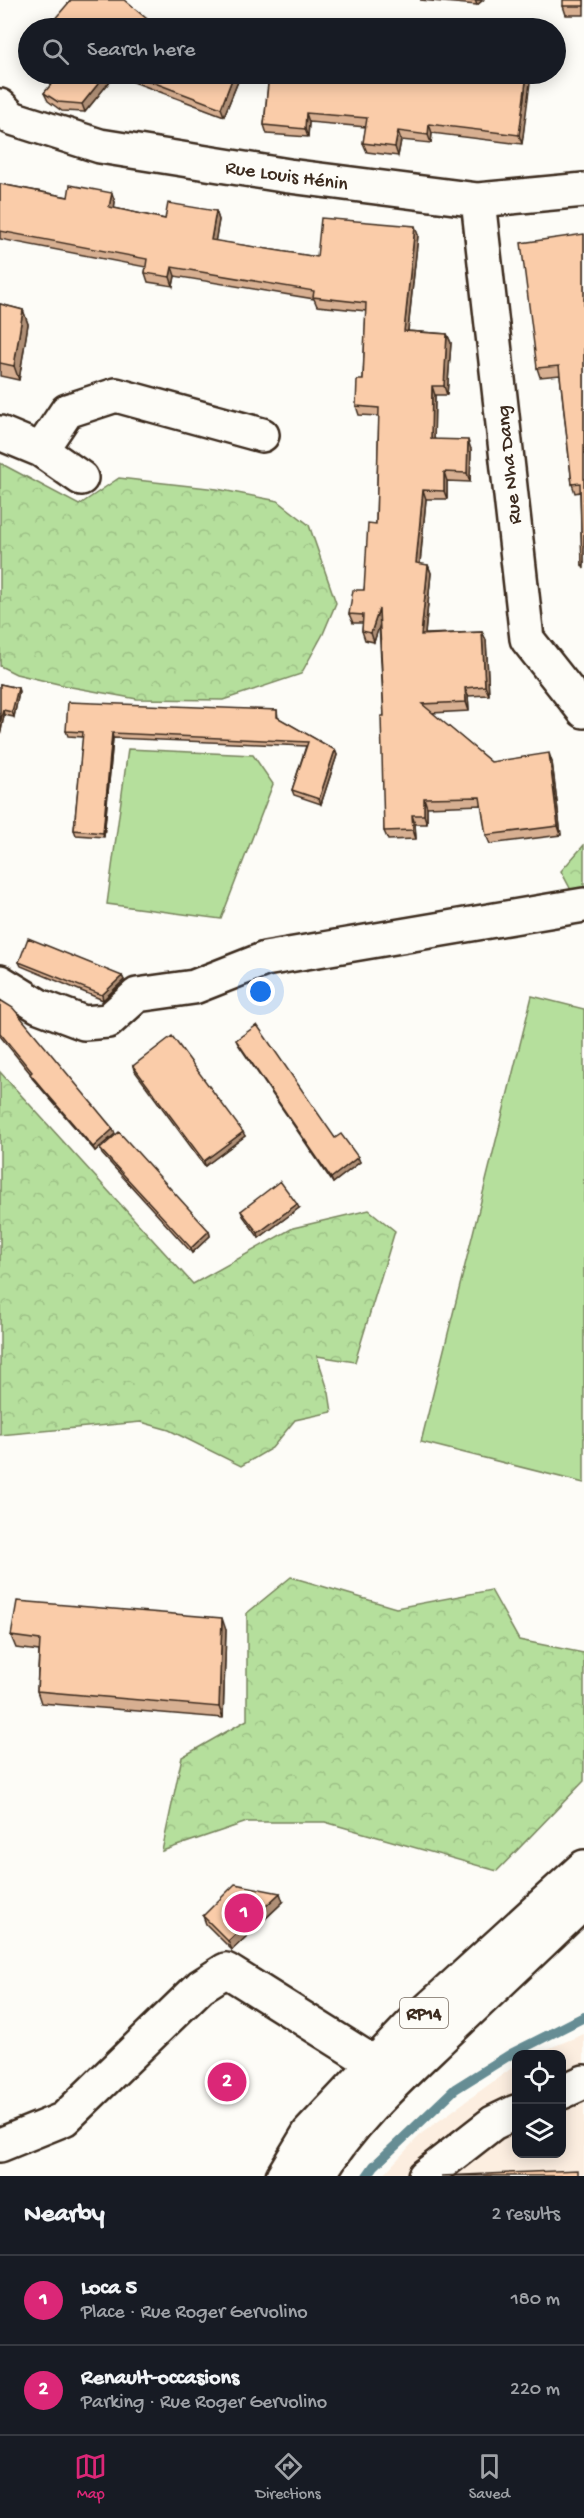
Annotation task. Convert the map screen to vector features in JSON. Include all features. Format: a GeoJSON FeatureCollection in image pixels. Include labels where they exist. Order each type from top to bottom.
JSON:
{"type":"FeatureCollection","features":[{"type":"Feature","properties":{"kind":"street","name":"Rue Louis Hénin"},"geometry":{"type":"LineString","coordinates":[[0,106],[12,118],[100,146],[289,176],[478,200],[584,190]]}},
{"type":"Feature","properties":{"kind":"street","name":"Rue Nha Dang"},"geometry":{"type":"LineString","coordinates":[[478,200],[527,639],[584,711]]}},
{"type":"Feature","properties":{"kind":"street"},"geometry":{"type":"LineString","coordinates":[[41,450],[67,411],[116,395],[262,435]]}},
{"type":"Feature","properties":{"kind":"street"},"geometry":{"type":"LineString","coordinates":[[0,433],[41,450],[81,478]]}},
{"type":"Feature","properties":{"kind":"street"},"geometry":{"type":"LineString","coordinates":[[0,982],[39,1006],[84,1023],[108,1021],[137,995],[194,987],[265,959],[584,905]]}},
{"type":"Feature","properties":{"kind":"street","name":"RP14"},"geometry":{"type":"LineString","coordinates":[[283,2176],[309,2133],[410,2026],[584,1867]]}},
{"type":"Feature","properties":{"kind":"street","name":"RP14"},"geometry":{"type":"LineString","coordinates":[[318,2176],[332,2152],[359,2119],[584,1902]]}},
{"type":"Feature","properties":{"kind":"street"},"geometry":{"type":"LineString","coordinates":[[0,2145],[64,2119],[201,1986],[226,1970],[374,2063]]}},
{"type":"Feature","properties":{"kind":"street"},"geometry":{"type":"LineString","coordinates":[[566,2090],[584,2082]]}},
{"type":"Feature","properties":{"kind":"street"},"geometry":{"type":"LineString","coordinates":[[425,2176],[493,2123],[512,2114]]}},
{"type":"Feature","properties":{"kind":"shaded area"},"geometry":{"type":"Polygon","coordinates":[[[584,2034],[584,2176],[382,2176],[422,2133],[512,2068],[512,2158],[566,2158],[566,2050],[545,2050],[584,2034]]]}},
{"type":"Feature","properties":{"kind":"green space"},"geometry":{"type":"Polygon","coordinates":[[[0,463],[79,505],[119,478],[217,489],[278,501],[309,525],[336,603],[323,634],[301,674],[223,700],[137,699],[16,674],[0,666],[0,463]]]}},
{"type":"Feature","properties":{"kind":"green space"},"geometry":{"type":"Polygon","coordinates":[[[128,749],[253,755],[273,784],[221,919],[107,904],[128,749]]]}},
{"type":"Feature","properties":{"kind":"green space"},"geometry":{"type":"Polygon","coordinates":[[[584,845],[584,888],[571,890],[561,871],[584,845]]]}},
{"type":"Feature","properties":{"kind":"green space"},"geometry":{"type":"Polygon","coordinates":[[[532,996],[584,1009],[584,1483],[421,1442],[532,996]]]}},
{"type":"Feature","properties":{"kind":"green space"},"geometry":{"type":"Polygon","coordinates":[[[0,1072],[193,1284],[293,1228],[369,1210],[395,1231],[355,1362],[317,1356],[329,1393],[332,1412],[295,1420],[272,1448],[241,1466],[169,1430],[141,1422],[0,1435],[0,1072]]]}},
{"type":"Feature","properties":{"kind":"green space"},"geometry":{"type":"Polygon","coordinates":[[[291,1577],[396,1608],[491,1590],[519,1640],[584,1653],[584,1781],[497,1871],[325,1822],[247,1822],[162,1851],[182,1757],[247,1720],[247,1613],[291,1577]]]}},
{"type":"Feature","properties":{"kind":"building"},"geometry":{"type":"Polygon","coordinates":[[[71,0],[124,0],[146,18],[56,18],[71,0]]]}},
{"type":"Feature","properties":{"kind":"building"},"geometry":{"type":"Polygon","coordinates":[[[563,0],[584,0],[584,6],[563,6],[563,0]]]}},
{"type":"Feature","properties":{"kind":"building"},"geometry":{"type":"Polygon","coordinates":[[[52,84],[98,84],[82,104],[58,102],[44,93],[52,84]]]}},
{"type":"Feature","properties":{"kind":"building"},"geometry":{"type":"Polygon","coordinates":[[[157,84],[230,84],[221,108],[157,84]]]}},
{"type":"Feature","properties":{"kind":"building"},"geometry":{"type":"Polygon","coordinates":[[[268,84],[526,84],[519,135],[429,124],[428,135],[398,131],[395,147],[363,143],[367,118],[306,113],[305,129],[264,125],[268,84]]]}},
{"type":"Feature","properties":{"kind":"building"},"geometry":{"type":"Polygon","coordinates":[[[0,184],[68,197],[70,185],[112,193],[109,207],[165,219],[168,203],[216,211],[211,240],[317,257],[321,218],[415,226],[404,331],[447,334],[444,386],[432,386],[431,439],[468,440],[467,473],[444,472],[444,491],[423,490],[416,563],[428,565],[421,635],[482,632],[485,686],[465,688],[466,702],[422,704],[491,762],[549,753],[558,826],[486,835],[480,797],[424,798],[424,815],[412,815],[413,830],[384,831],[381,716],[384,716],[379,609],[371,633],[362,631],[363,615],[349,614],[353,590],[364,590],[368,523],[376,524],[379,408],[356,406],[357,380],[363,380],[366,303],[313,297],[314,291],[172,267],[170,277],[145,273],[147,259],[0,231],[0,184]]]}},
{"type":"Feature","properties":{"kind":"building"},"geometry":{"type":"Polygon","coordinates":[[[584,234],[584,565],[582,565],[580,483],[572,484],[559,366],[537,368],[521,243],[584,234]]]}},
{"type":"Feature","properties":{"kind":"building"},"geometry":{"type":"Polygon","coordinates":[[[0,304],[23,310],[14,366],[0,363],[0,304]]]}},
{"type":"Feature","properties":{"kind":"building"},"geometry":{"type":"Polygon","coordinates":[[[0,684],[18,688],[12,712],[3,710],[0,723],[0,684]]]}},
{"type":"Feature","properties":{"kind":"building"},"geometry":{"type":"Polygon","coordinates":[[[68,702],[277,710],[277,717],[335,750],[319,799],[292,790],[308,742],[112,733],[103,833],[74,830],[83,732],[66,731],[68,702]]]}},
{"type":"Feature","properties":{"kind":"building"},"geometry":{"type":"Polygon","coordinates":[[[28,938],[122,976],[102,995],[19,962],[28,938]]]}},
{"type":"Feature","properties":{"kind":"building"},"geometry":{"type":"Polygon","coordinates":[[[0,1000],[13,1008],[113,1129],[93,1147],[30,1074],[32,1072],[0,1033],[0,1000]]]}},
{"type":"Feature","properties":{"kind":"building"},"geometry":{"type":"Polygon","coordinates":[[[257,1025],[335,1138],[341,1134],[358,1157],[331,1178],[236,1040],[257,1025]]]}},
{"type":"Feature","properties":{"kind":"building"},"geometry":{"type":"Polygon","coordinates":[[[172,1036],[243,1132],[204,1161],[133,1066],[172,1036]]]}},
{"type":"Feature","properties":{"kind":"building"},"geometry":{"type":"Polygon","coordinates":[[[119,1132],[209,1231],[191,1248],[100,1149],[119,1132]]]}},
{"type":"Feature","properties":{"kind":"building"},"geometry":{"type":"Polygon","coordinates":[[[280,1181],[297,1204],[258,1233],[241,1211],[280,1181]]]}},
{"type":"Feature","properties":{"kind":"building"},"geometry":{"type":"Polygon","coordinates":[[[17,1601],[222,1618],[219,1707],[37,1691],[40,1640],[11,1636],[17,1601]]]}},
{"type":"Feature","properties":{"kind":"building"},"geometry":{"type":"Polygon","coordinates":[[[235,1884],[280,1893],[228,1941],[203,1916],[235,1884]]]}},
{"type":"Feature","properties":{"kind":"building"},"geometry":{"type":"Polygon","coordinates":[[[578,2170],[578,2176],[441,2176],[578,2170]]]}},
{"type":"Feature","properties":{"kind":"waterway"},"geometry":{"type":"LineString","coordinates":[[367,2176],[374,2166],[455,2089],[511,2054],[584,2017]]}},
{"type":"Feature","properties":{"kind":"place","name":"Loca 5"},"geometry":{"type":"Point","coordinates":[244,1913]}},
{"type":"Feature","properties":{"kind":"place","name":"Renault-occasions"},"geometry":{"type":"Point","coordinates":[227,2082]}}]}
